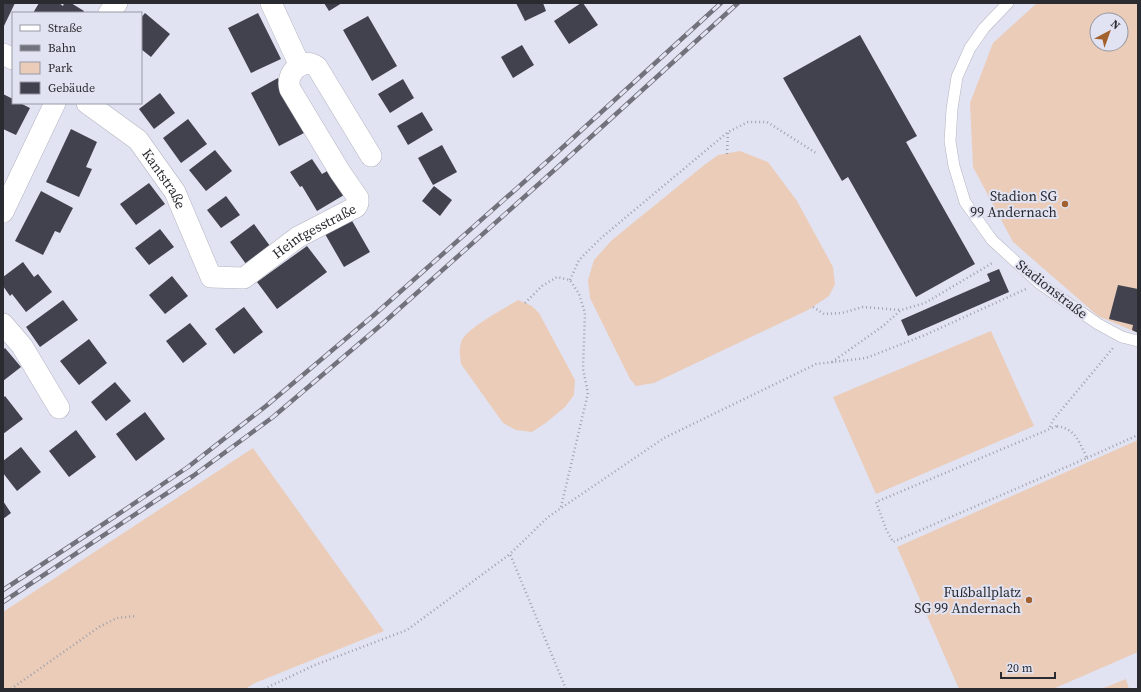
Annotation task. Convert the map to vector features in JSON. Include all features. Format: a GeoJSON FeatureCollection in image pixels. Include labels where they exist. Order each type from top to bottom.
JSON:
{"type":"FeatureCollection","features":[{"type":"Feature","properties":{"kind":"street"},"geometry":{"type":"LineString","coordinates":[[110,12],[117,3]]}},
{"type":"Feature","properties":{"kind":"street"},"geometry":{"type":"LineString","coordinates":[[271,3],[300,66],[310,64],[318,69],[371,156]]}},
{"type":"Feature","properties":{"kind":"street"},"geometry":{"type":"LineString","coordinates":[[3,54],[12,59]]}},
{"type":"Feature","properties":{"kind":"street","name":"Heintgesstraße"},"geometry":{"type":"LineString","coordinates":[[211,278],[244,278],[298,237],[356,207],[358,204],[358,198],[340,172],[290,89],[290,74],[295,68],[300,66]]}},
{"type":"Feature","properties":{"kind":"street"},"geometry":{"type":"LineString","coordinates":[[3,212],[55,104]]}},
{"type":"Feature","properties":{"kind":"street","name":"Kantstraße"},"geometry":{"type":"LineString","coordinates":[[88,104],[138,140],[175,192],[211,278]]}},
{"type":"Feature","properties":{"kind":"street"},"geometry":{"type":"LineString","coordinates":[[3,324],[22,346],[59,408]]}},
{"type":"Feature","properties":{"kind":"lane","name":"Stadionstraße"},"geometry":{"type":"LineString","coordinates":[[1008,3],[984,28],[970,48],[957,77],[952,109],[950,141],[954,166],[966,202],[992,240],[1039,283],[1098,324],[1122,337],[1138,341]]}},
{"type":"Feature","properties":{"kind":"path"},"geometry":{"type":"LineString","coordinates":[[570,280],[579,260],[601,238],[728,132],[748,122],[767,122],[816,153]]}},
{"type":"Feature","properties":{"kind":"path"},"geometry":{"type":"LineString","coordinates":[[727,154],[728,132]]}},
{"type":"Feature","properties":{"kind":"path"},"geometry":{"type":"LineString","coordinates":[[832,362],[883,326],[901,310],[924,302],[1007,254]]}},
{"type":"Feature","properties":{"kind":"path"},"geometry":{"type":"LineString","coordinates":[[525,303],[542,286],[557,277],[570,280],[579,294],[585,312],[583,369],[588,393],[561,508]]}},
{"type":"Feature","properties":{"kind":"path"},"geometry":{"type":"LineString","coordinates":[[264,689],[315,665],[407,630],[510,554],[548,516],[664,438],[816,364],[866,358],[925,335],[1039,283]]}},
{"type":"Feature","properties":{"kind":"path"},"geometry":{"type":"LineString","coordinates":[[813,307],[824,314],[842,313],[863,307],[901,310]]}},
{"type":"Feature","properties":{"kind":"path"},"geometry":{"type":"LineString","coordinates":[[1050,427],[1053,420],[1122,337]]}},
{"type":"Feature","properties":{"kind":"path"},"geometry":{"type":"LineString","coordinates":[[1087,458],[1075,434],[1066,427],[1050,427],[876,502],[886,529],[893,542],[1138,436]]}},
{"type":"Feature","properties":{"kind":"path"},"geometry":{"type":"LineString","coordinates":[[510,554],[566,689]]}},
{"type":"Feature","properties":{"kind":"path"},"geometry":{"type":"LineString","coordinates":[[11,689],[99,627],[117,618],[136,616]]}},
{"type":"Feature","properties":{"kind":"green space","name":"Stadion SG 99 Andernach"},"geometry":{"type":"Polygon","coordinates":[[[1037,3],[1138,3],[1138,333],[1098,316],[1013,242],[973,167],[970,103],[993,43],[1037,3]]]}},
{"type":"Feature","properties":{"kind":"green space"},"geometry":{"type":"Polygon","coordinates":[[[740,151],[768,162],[797,201],[833,267],[835,284],[829,296],[808,310],[654,383],[636,386],[630,379],[590,298],[588,280],[594,260],[612,240],[703,166],[718,155],[740,151]]]}},
{"type":"Feature","properties":{"kind":"green space"},"geometry":{"type":"Polygon","coordinates":[[[518,300],[532,306],[539,313],[575,380],[574,395],[565,407],[532,432],[516,430],[503,423],[461,364],[460,358],[461,342],[470,331],[486,319],[518,300]]]}},
{"type":"Feature","properties":{"kind":"green space"},"geometry":{"type":"Polygon","coordinates":[[[991,331],[1034,426],[876,494],[833,397],[991,331]]]}},
{"type":"Feature","properties":{"kind":"green space","name":"Fußballplatz SG 99 Andernach"},"geometry":{"type":"Polygon","coordinates":[[[1138,440],[1138,652],[1053,689],[959,689],[897,547],[1138,440]]]}},
{"type":"Feature","properties":{"kind":"green space"},"geometry":{"type":"Polygon","coordinates":[[[253,448],[384,631],[255,683],[245,689],[3,689],[3,612],[253,448]]]}},
{"type":"Feature","properties":{"kind":"green space"},"geometry":{"type":"Polygon","coordinates":[[[1126,679],[1129,689],[1101,689],[1126,679]]]}},
{"type":"Feature","properties":{"kind":"building"},"geometry":{"type":"Polygon","coordinates":[[[3,3],[15,3],[3,28],[3,3]]]}},
{"type":"Feature","properties":{"kind":"building"},"geometry":{"type":"Polygon","coordinates":[[[39,3],[59,3],[63,6],[64,3],[71,3],[84,11],[84,12],[34,12],[39,3]]]}},
{"type":"Feature","properties":{"kind":"building"},"geometry":{"type":"Polygon","coordinates":[[[324,3],[342,3],[329,11],[324,3]]]}},
{"type":"Feature","properties":{"kind":"building"},"geometry":{"type":"Polygon","coordinates":[[[516,3],[543,3],[546,11],[525,21],[516,3]]]}},
{"type":"Feature","properties":{"kind":"building"},"geometry":{"type":"Polygon","coordinates":[[[583,3],[598,25],[569,44],[554,21],[583,3]]]}},
{"type":"Feature","properties":{"kind":"building"},"geometry":{"type":"Polygon","coordinates":[[[145,13],[170,34],[151,57],[142,50],[142,17],[145,13]]]}},
{"type":"Feature","properties":{"kind":"building"},"geometry":{"type":"Polygon","coordinates":[[[258,13],[281,59],[251,73],[228,28],[258,13]]]}},
{"type":"Feature","properties":{"kind":"building"},"geometry":{"type":"Polygon","coordinates":[[[368,16],[397,66],[372,81],[343,30],[368,16]]]}},
{"type":"Feature","properties":{"kind":"building"},"geometry":{"type":"Polygon","coordinates":[[[860,35],[917,136],[906,142],[975,264],[916,297],[848,177],[842,181],[783,78],[860,35]]]}},
{"type":"Feature","properties":{"kind":"building"},"geometry":{"type":"Polygon","coordinates":[[[522,45],[534,65],[513,78],[501,57],[522,45]]]}},
{"type":"Feature","properties":{"kind":"building"},"geometry":{"type":"Polygon","coordinates":[[[278,78],[306,132],[279,146],[251,93],[278,78]]]}},
{"type":"Feature","properties":{"kind":"building"},"geometry":{"type":"Polygon","coordinates":[[[403,79],[414,98],[390,113],[378,94],[403,79]]]}},
{"type":"Feature","properties":{"kind":"building"},"geometry":{"type":"Polygon","coordinates":[[[160,93],[175,113],[154,129],[139,109],[160,93]]]}},
{"type":"Feature","properties":{"kind":"building"},"geometry":{"type":"Polygon","coordinates":[[[3,94],[12,98],[12,104],[22,104],[30,108],[16,135],[3,129],[3,94]]]}},
{"type":"Feature","properties":{"kind":"building"},"geometry":{"type":"Polygon","coordinates":[[[422,112],[433,130],[408,145],[397,126],[422,112]]]}},
{"type":"Feature","properties":{"kind":"building"},"geometry":{"type":"Polygon","coordinates":[[[188,119],[207,144],[181,163],[163,138],[188,119]]]}},
{"type":"Feature","properties":{"kind":"building"},"geometry":{"type":"Polygon","coordinates":[[[71,129],[97,142],[86,167],[92,169],[79,197],[46,182],[71,129]]]}},
{"type":"Feature","properties":{"kind":"building"},"geometry":{"type":"Polygon","coordinates":[[[442,145],[457,172],[433,185],[418,158],[442,145]]]}},
{"type":"Feature","properties":{"kind":"building"},"geometry":{"type":"Polygon","coordinates":[[[215,150],[232,171],[206,191],[189,170],[215,150]]]}},
{"type":"Feature","properties":{"kind":"building"},"geometry":{"type":"Polygon","coordinates":[[[312,159],[322,174],[329,170],[344,195],[317,211],[302,186],[300,187],[290,172],[312,159]]]}},
{"type":"Feature","properties":{"kind":"building"},"geometry":{"type":"Polygon","coordinates":[[[149,183],[165,204],[136,225],[120,204],[149,183]]]}},
{"type":"Feature","properties":{"kind":"building"},"geometry":{"type":"Polygon","coordinates":[[[434,186],[452,200],[440,216],[422,201],[434,186]]]}},
{"type":"Feature","properties":{"kind":"building"},"geometry":{"type":"Polygon","coordinates":[[[41,191],[73,208],[60,233],[55,231],[43,255],[15,241],[41,191]]]}},
{"type":"Feature","properties":{"kind":"building"},"geometry":{"type":"Polygon","coordinates":[[[226,196],[240,215],[221,228],[207,210],[226,196]]]}},
{"type":"Feature","properties":{"kind":"building"},"geometry":{"type":"Polygon","coordinates":[[[351,219],[370,252],[344,267],[325,234],[351,219]]]}},
{"type":"Feature","properties":{"kind":"building"},"geometry":{"type":"Polygon","coordinates":[[[254,224],[270,246],[246,264],[230,242],[254,224]]]}},
{"type":"Feature","properties":{"kind":"building"},"geometry":{"type":"Polygon","coordinates":[[[160,229],[174,247],[149,265],[135,248],[160,229]]]}},
{"type":"Feature","properties":{"kind":"building"},"geometry":{"type":"Polygon","coordinates":[[[307,246],[327,272],[277,309],[257,282],[307,246]]]}},
{"type":"Feature","properties":{"kind":"building"},"geometry":{"type":"Polygon","coordinates":[[[23,262],[34,277],[38,274],[52,292],[26,312],[12,294],[10,296],[3,286],[3,277],[23,262]]]}},
{"type":"Feature","properties":{"kind":"building"},"geometry":{"type":"Polygon","coordinates":[[[999,269],[1009,292],[908,336],[901,320],[990,281],[987,274],[999,269]]]}},
{"type":"Feature","properties":{"kind":"building"},"geometry":{"type":"Polygon","coordinates":[[[172,276],[188,296],[165,314],[149,295],[172,276]]]}},
{"type":"Feature","properties":{"kind":"building"},"geometry":{"type":"Polygon","coordinates":[[[1118,285],[1138,289],[1138,333],[1132,330],[1133,325],[1109,319],[1118,285]]]}},
{"type":"Feature","properties":{"kind":"building"},"geometry":{"type":"Polygon","coordinates":[[[63,300],[78,320],[40,347],[26,327],[63,300]]]}},
{"type":"Feature","properties":{"kind":"building"},"geometry":{"type":"Polygon","coordinates":[[[244,307],[263,332],[234,354],[215,329],[244,307]]]}},
{"type":"Feature","properties":{"kind":"building"},"geometry":{"type":"Polygon","coordinates":[[[190,323],[207,344],[183,363],[166,341],[190,323]]]}},
{"type":"Feature","properties":{"kind":"building"},"geometry":{"type":"Polygon","coordinates":[[[89,339],[107,363],[79,385],[60,361],[89,339]]]}},
{"type":"Feature","properties":{"kind":"building"},"geometry":{"type":"Polygon","coordinates":[[[5,348],[21,367],[3,381],[3,350],[5,348]]]}},
{"type":"Feature","properties":{"kind":"building"},"geometry":{"type":"Polygon","coordinates":[[[115,382],[131,401],[106,421],[91,402],[115,382]]]}},
{"type":"Feature","properties":{"kind":"building"},"geometry":{"type":"Polygon","coordinates":[[[5,396],[23,419],[3,434],[3,398],[5,396]]]}},
{"type":"Feature","properties":{"kind":"building"},"geometry":{"type":"Polygon","coordinates":[[[145,412],[165,439],[136,461],[116,434],[145,412]]]}},
{"type":"Feature","properties":{"kind":"building"},"geometry":{"type":"Polygon","coordinates":[[[76,430],[96,457],[69,477],[49,451],[76,430]]]}},
{"type":"Feature","properties":{"kind":"building"},"geometry":{"type":"Polygon","coordinates":[[[21,447],[41,472],[17,491],[3,473],[3,461],[21,447]]]}},
{"type":"Feature","properties":{"kind":"building"},"geometry":{"type":"Polygon","coordinates":[[[3,501],[11,513],[3,519],[3,501]]]}},
{"type":"Feature","properties":{"kind":"railway"},"geometry":{"type":"LineString","coordinates":[[3,590],[188,467],[266,406],[374,315],[551,158],[721,3]]}},
{"type":"Feature","properties":{"kind":"railway"},"geometry":{"type":"LineString","coordinates":[[3,602],[193,476],[273,417],[381,325],[738,3]]}},
{"type":"Feature","properties":{"kind":"place","name":"Stadion SG 99 Andernach"},"geometry":{"type":"Point","coordinates":[1065,204]}},
{"type":"Feature","properties":{"kind":"place","name":"Fußballplatz SG 99 Andernach"},"geometry":{"type":"Point","coordinates":[1029,600]}}]}
